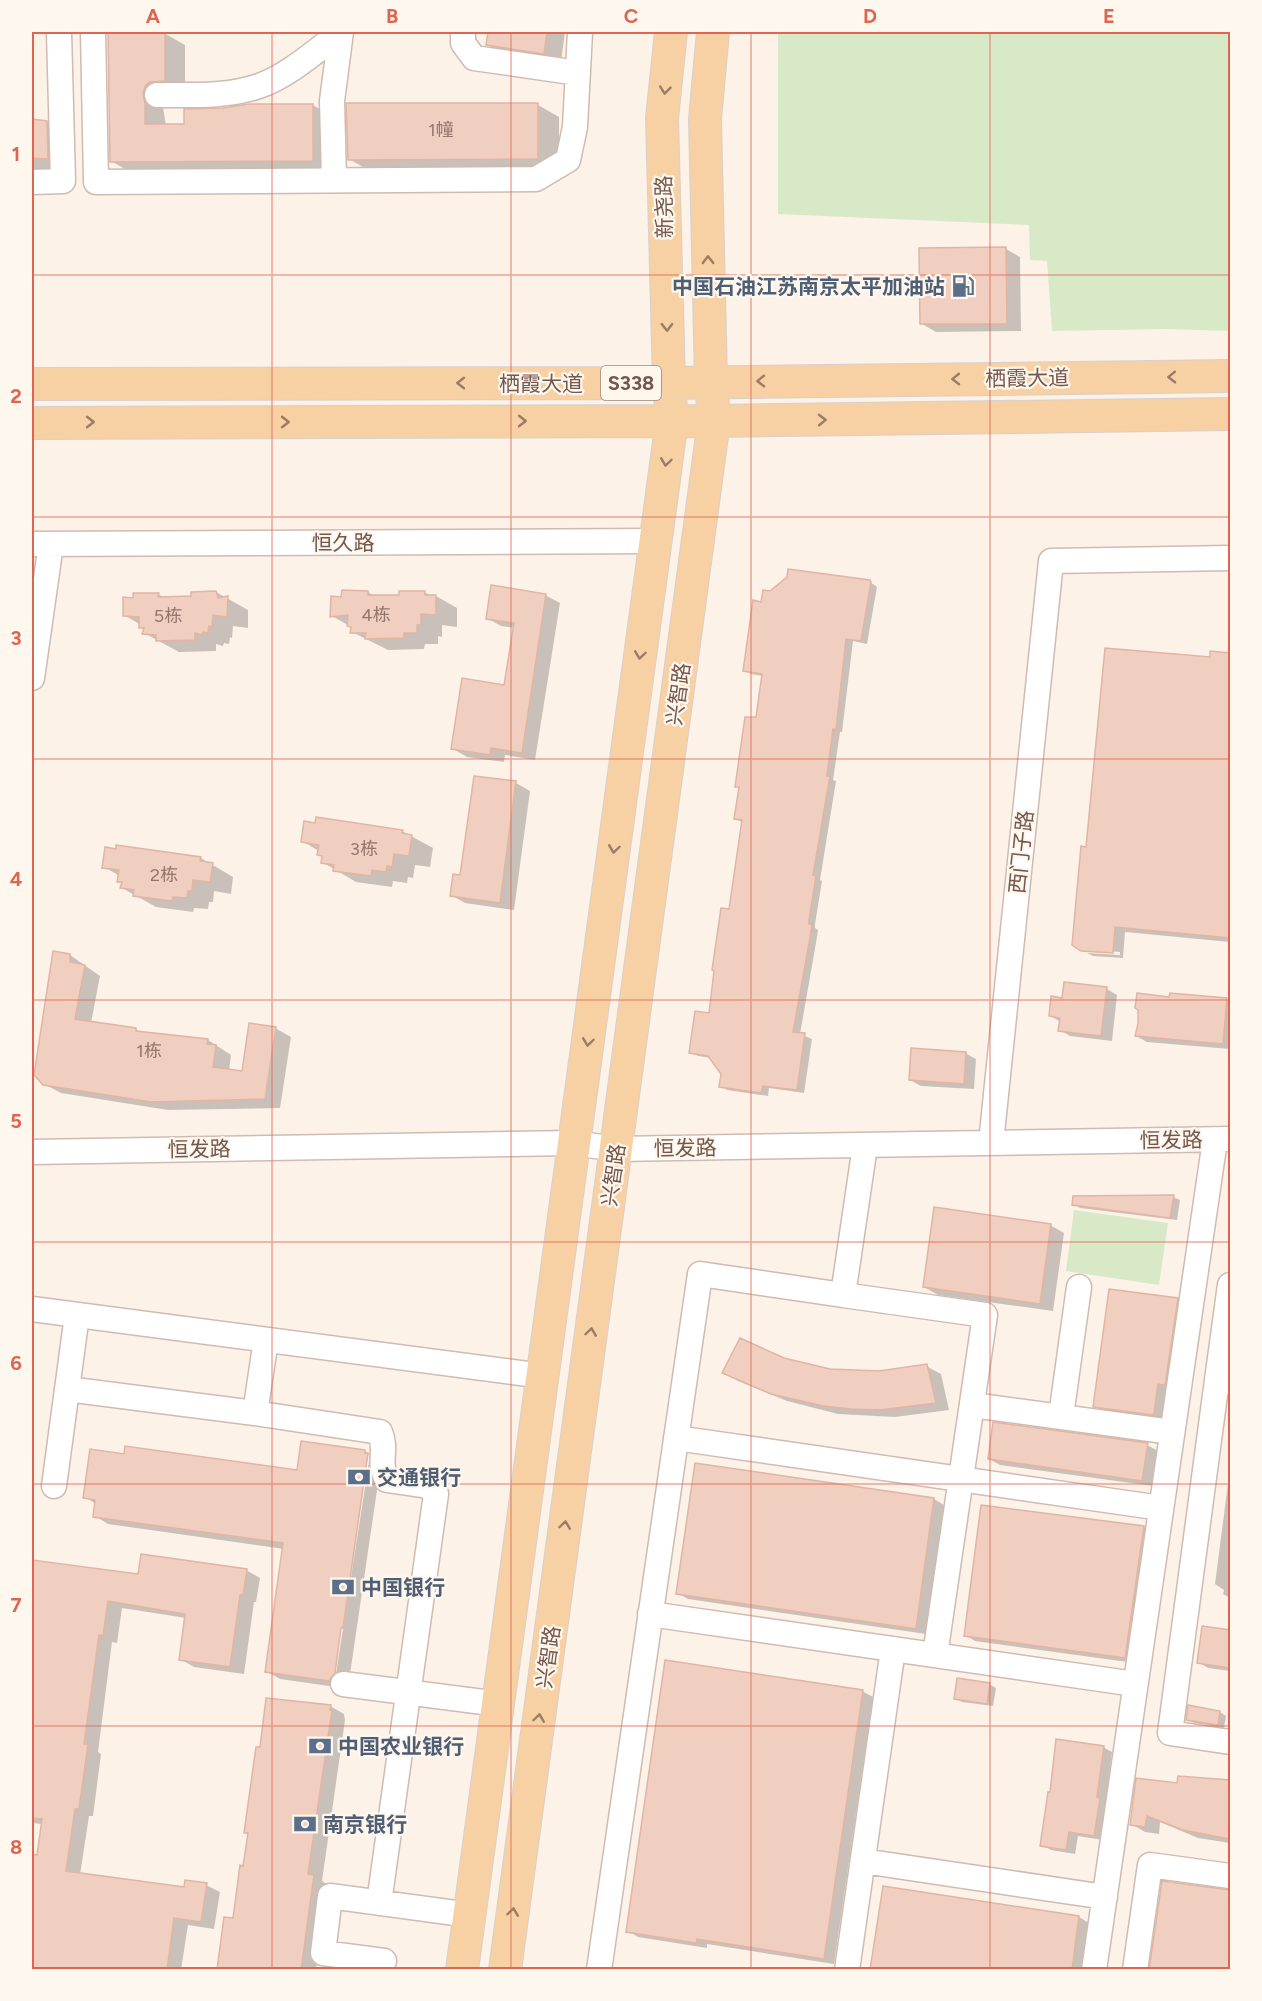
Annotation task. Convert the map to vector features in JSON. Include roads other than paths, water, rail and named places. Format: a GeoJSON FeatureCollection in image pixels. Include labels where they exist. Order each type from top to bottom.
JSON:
{"type":"FeatureCollection","features":[{"type":"Feature","properties":{"kind":"main road","name":"新尧路"},"geometry":{"type":"LineString","coordinates":[[669,383],[662,118],[671,32]]}},
{"type":"Feature","properties":{"kind":"main road","name":"新尧路"},"geometry":{"type":"LineString","coordinates":[[711,381],[705,119],[713,32]]}},
{"type":"Feature","properties":{"kind":"main road","name":"栖霞大道"},"geometry":{"type":"LineString","coordinates":[[32,384],[669,383],[1230,376]]}},
{"type":"Feature","properties":{"kind":"main road","name":"兴智路"},"geometry":{"type":"LineString","coordinates":[[505,1970],[714,421],[711,381]]}},
{"type":"Feature","properties":{"kind":"main road","name":"兴智路"},"geometry":{"type":"LineString","coordinates":[[462,1970],[672,420],[669,383]]}},
{"type":"Feature","properties":{"kind":"main road","name":"栖霞大道"},"geometry":{"type":"LineString","coordinates":[[32,423],[714,421],[1230,414]]}},
{"type":"Feature","properties":{"kind":"street"},"geometry":{"type":"LineString","coordinates":[[32,182],[63,181],[59,32]]}},
{"type":"Feature","properties":{"kind":"street"},"geometry":{"type":"LineString","coordinates":[[93,32],[96,182],[536,179],[568,160],[575,127],[580,32]]}},
{"type":"Feature","properties":{"kind":"street"},"geometry":{"type":"LineString","coordinates":[[157,95],[215,94],[260,86],[291,69],[341,32],[332,101],[334,180]]}},
{"type":"Feature","properties":{"kind":"street"},"geometry":{"type":"LineString","coordinates":[[463,32],[463,43],[474,58],[578,73]]}},
{"type":"Feature","properties":{"kind":"street","name":"恒久路"},"geometry":{"type":"LineString","coordinates":[[41,544],[656,541]]}},
{"type":"Feature","properties":{"kind":"street"},"geometry":{"type":"LineString","coordinates":[[32,678],[41,544]]}},
{"type":"Feature","properties":{"kind":"street","name":"西门子路"},"geometry":{"type":"LineString","coordinates":[[991,1143],[1051,561],[1230,558]]}},
{"type":"Feature","properties":{"kind":"street"},"geometry":{"type":"LineString","coordinates":[[1094,1970],[1172,1432],[1223,1140]]}},
{"type":"Feature","properties":{"kind":"street","name":"恒发路"},"geometry":{"type":"LineString","coordinates":[[32,1152],[574,1143],[616,1149],[1223,1140]]}},
{"type":"Feature","properties":{"kind":"street"},"geometry":{"type":"LineString","coordinates":[[843,1295],[865,1146]]}},
{"type":"Feature","properties":{"kind":"street"},"geometry":{"type":"LineString","coordinates":[[599,1970],[700,1274],[985,1315],[935,1655]]}},
{"type":"Feature","properties":{"kind":"street"},"geometry":{"type":"LineString","coordinates":[[1230,1285],[1224,1381],[1170,1733],[1230,1742]]}},
{"type":"Feature","properties":{"kind":"street"},"geometry":{"type":"LineString","coordinates":[[1061,1416],[1079,1287]]}},
{"type":"Feature","properties":{"kind":"street"},"geometry":{"type":"LineString","coordinates":[[32,1309],[543,1376]]}},
{"type":"Feature","properties":{"kind":"street"},"geometry":{"type":"LineString","coordinates":[[54,1486],[77,1315]]}},
{"type":"Feature","properties":{"kind":"street"},"geometry":{"type":"LineString","coordinates":[[255,1413],[266,1340]]}},
{"type":"Feature","properties":{"kind":"street"},"geometry":{"type":"LineString","coordinates":[[67,1389],[255,1413],[380,1432],[385,1443],[381,1468],[387,1480],[428,1486],[436,1494],[379,1903]]}},
{"type":"Feature","properties":{"kind":"street"},"geometry":{"type":"LineString","coordinates":[[972,1405],[1172,1432]]}},
{"type":"Feature","properties":{"kind":"street"},"geometry":{"type":"LineString","coordinates":[[676,1438],[1161,1508]]}},
{"type":"Feature","properties":{"kind":"street"},"geometry":{"type":"LineString","coordinates":[[650,1614],[1136,1684]]}},
{"type":"Feature","properties":{"kind":"street"},"geometry":{"type":"LineString","coordinates":[[847,1970],[893,1649]]}},
{"type":"Feature","properties":{"kind":"street"},"geometry":{"type":"LineString","coordinates":[[343,1684],[498,1704]]}},
{"type":"Feature","properties":{"kind":"street"},"geometry":{"type":"LineString","coordinates":[[862,1861],[1105,1897]]}},
{"type":"Feature","properties":{"kind":"street"},"geometry":{"type":"LineString","coordinates":[[1135,1970],[1150,1865],[1230,1876]]}},
{"type":"Feature","properties":{"kind":"street"},"geometry":{"type":"LineString","coordinates":[[384,1961],[323,1953],[330,1896],[470,1915]]}},
{"type":"Feature","properties":{"kind":"place","name":"中国石油江苏南京太平加油站"},"geometry":{"type":"Point","coordinates":[963,286]}},
{"type":"Feature","properties":{"kind":"place","name":"交通银行"},"geometry":{"type":"Point","coordinates":[359,1477]}},
{"type":"Feature","properties":{"kind":"place","name":"中国银行"},"geometry":{"type":"Point","coordinates":[343,1587]}},
{"type":"Feature","properties":{"kind":"place","name":"中国农业银行"},"geometry":{"type":"Point","coordinates":[320,1746]}},
{"type":"Feature","properties":{"kind":"place","name":"南京银行"},"geometry":{"type":"Point","coordinates":[305,1824]}}]}
